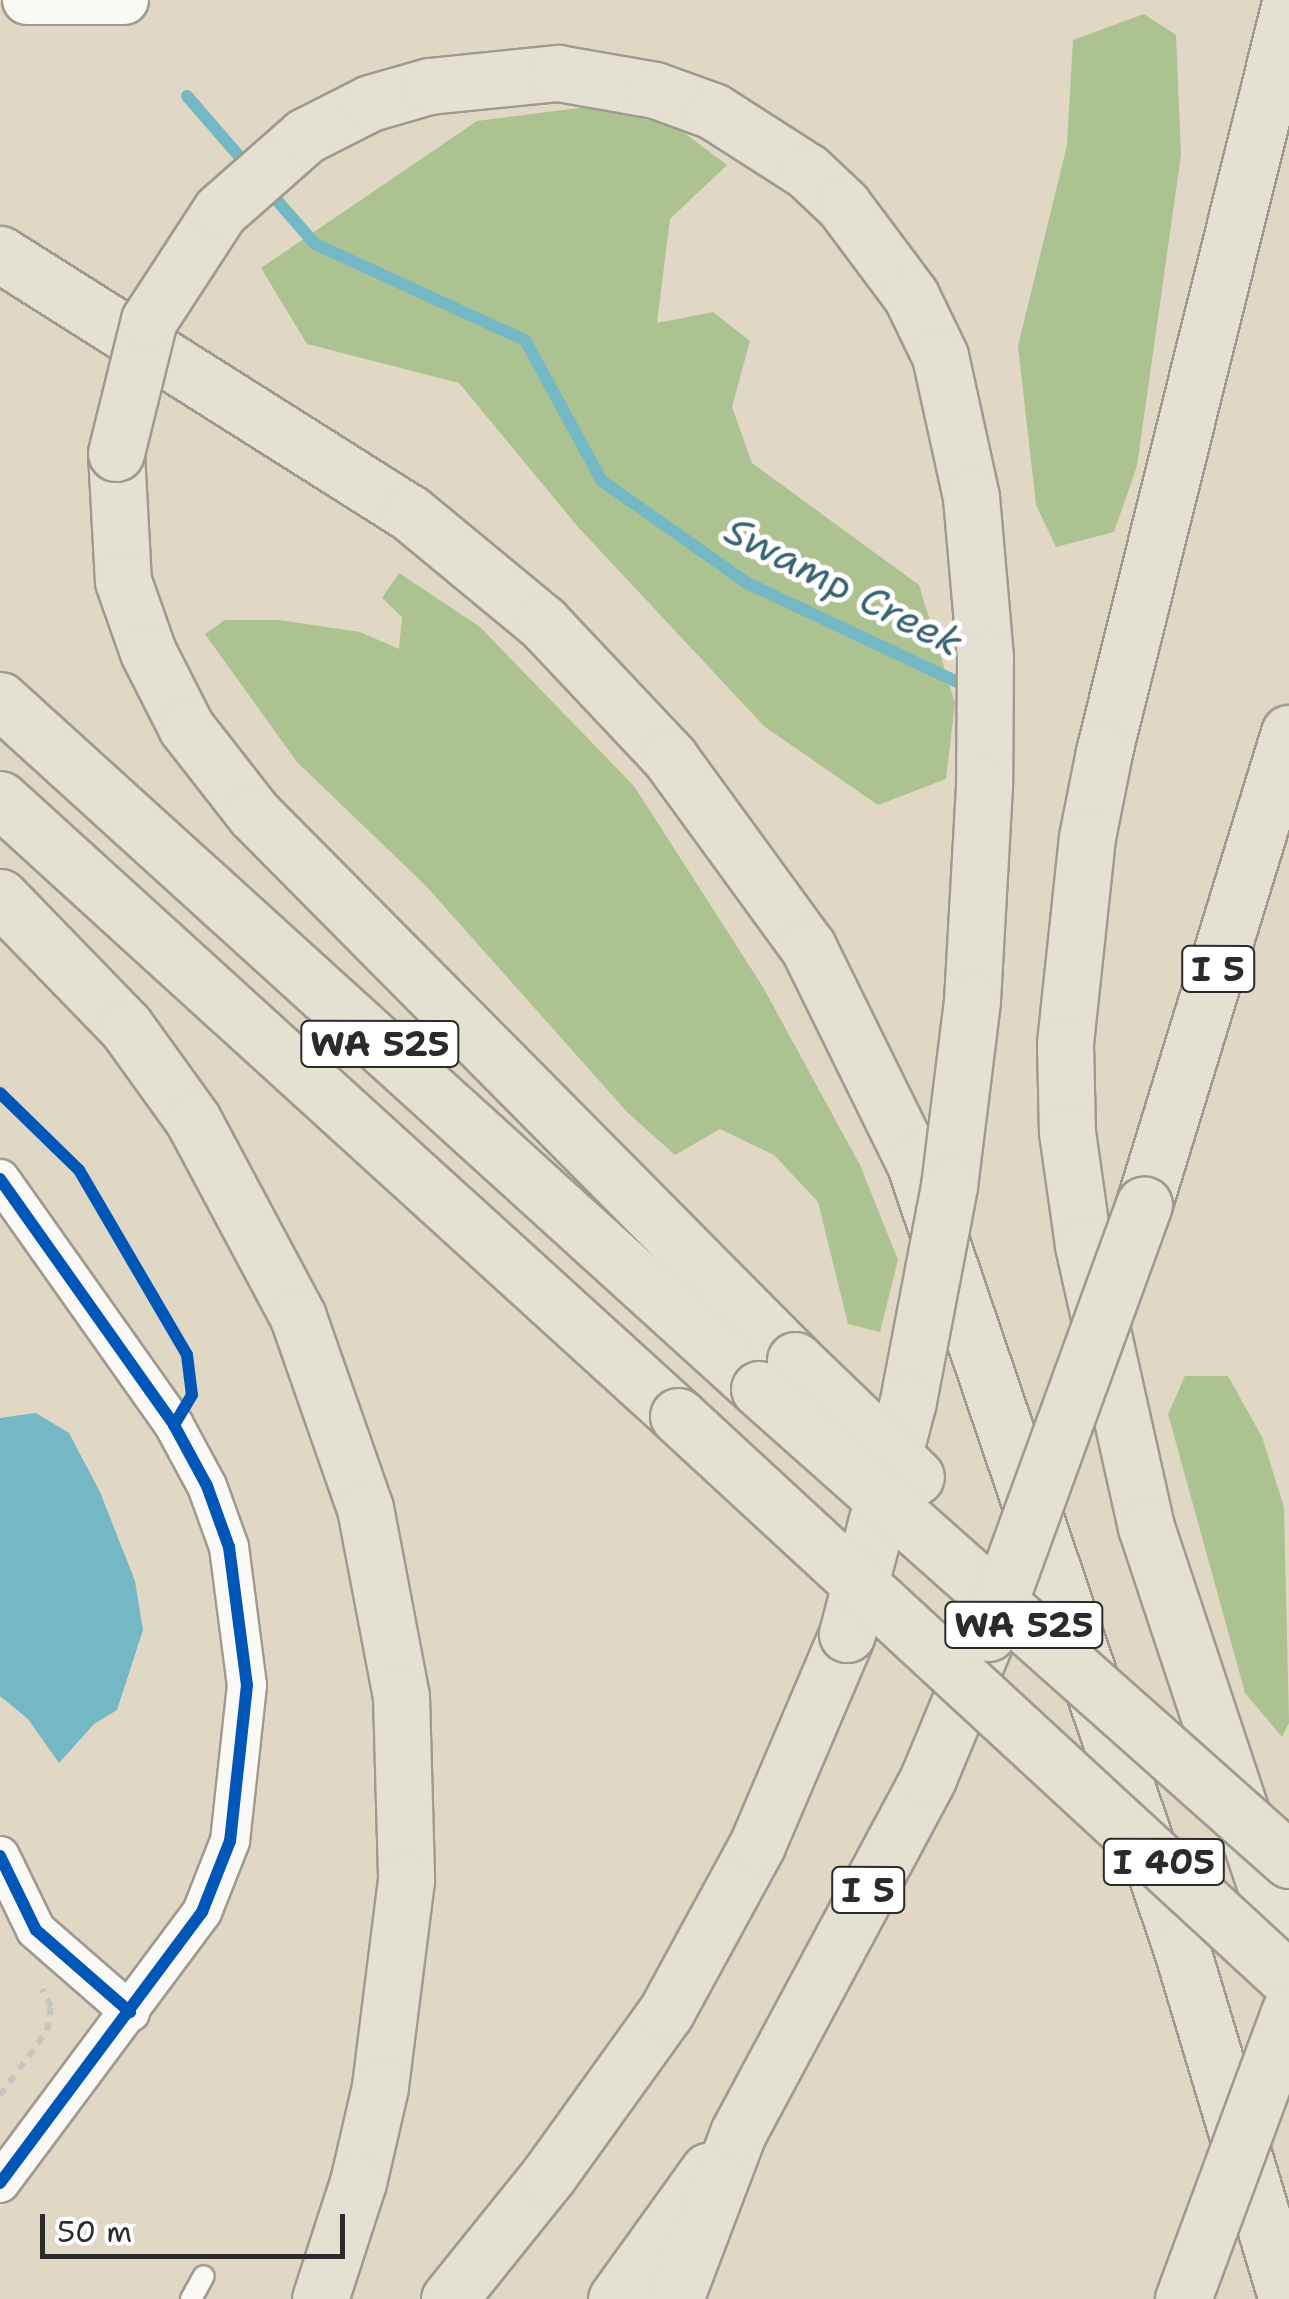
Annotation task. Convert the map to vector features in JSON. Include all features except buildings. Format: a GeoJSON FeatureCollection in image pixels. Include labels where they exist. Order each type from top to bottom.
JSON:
{"type":"FeatureCollection","features":[{"type":"Feature","properties":{"kind":"highway"},"geometry":{"type":"LineString","coordinates":[[1289,7],[1104,752],[1087,837],[1065,1044],[1066,1132],[1084,1245],[1146,1527],[1289,1956]]}},
{"type":"Feature","properties":{"kind":"highway"},"geometry":{"type":"LineString","coordinates":[[449,2299],[548,2176],[666,2012],[757,1845],[847,1634],[908,1401],[949,1186],[972,1001],[984,786],[985,658],[968,481],[940,356],[911,296],[844,205],[807,171],[713,111],[654,90],[558,73],[429,86],[370,102],[305,136],[220,211],[150,320],[116,453],[123,580],[148,652],[186,727],[254,814],[777,1375],[1289,1836]]}},
{"type":"Feature","properties":{"kind":"highway"},"geometry":{"type":"LineString","coordinates":[[0,254],[410,513],[543,623],[670,758],[808,946],[914,1162],[1182,1950],[1287,2299]]}},
{"type":"Feature","properties":{"kind":"highway","name":"WA 525"},"geometry":{"type":"LineString","coordinates":[[0,700],[777,1375],[1289,1860]]}},
{"type":"Feature","properties":{"kind":"highway","name":"I 5"},"geometry":{"type":"LineString","coordinates":[[675,2299],[738,2134],[928,1778],[985,1641],[1144,1204],[1289,732]]}},
{"type":"Feature","properties":{"kind":"highway","name":"WA 525"},"geometry":{"type":"LineString","coordinates":[[0,799],[1038,1744]]}},
{"type":"Feature","properties":{"kind":"highway"},"geometry":{"type":"LineString","coordinates":[[0,897],[126,1027],[193,1120],[298,1317],[365,1508],[401,1696],[406,1880],[380,2086],[358,2182],[320,2299]]}},
{"type":"Feature","properties":{"kind":"highway","name":"I 405"},"geometry":{"type":"LineString","coordinates":[[1038,1744],[1289,1980]]}},
{"type":"Feature","properties":{"kind":"highway"},"geometry":{"type":"LineString","coordinates":[[1183,2299],[1289,2012]]}},
{"type":"Feature","properties":{"kind":"highway"},"geometry":{"type":"LineString","coordinates":[[616,2299],[660,2230],[738,2134]]}},
{"type":"Feature","properties":{"kind":"street"},"geometry":{"type":"LineString","coordinates":[[27,0],[124,0]]}},
{"type":"Feature","properties":{"kind":"street"},"geometry":{"type":"LineString","coordinates":[[0,1180],[182,1440],[230,1547],[247,1684],[230,1841],[202,1912],[0,2183]]}},
{"type":"Feature","properties":{"kind":"street"},"geometry":{"type":"LineString","coordinates":[[0,1856],[36,1930],[130,2012]]}},
{"type":"Feature","properties":{"kind":"lane"},"geometry":{"type":"LineString","coordinates":[[191,2299],[204,2276]]}},
{"type":"Feature","properties":{"kind":"path"},"geometry":{"type":"LineString","coordinates":[[0,2095],[47,2031],[51,2006],[35,1976]]}},
{"type":"Feature","properties":{"kind":"green space"},"geometry":{"type":"Polygon","coordinates":[[[1144,14],[1176,35],[1181,155],[1137,466],[1114,532],[1056,547],[1036,505],[1018,346],[1067,145],[1073,40],[1144,14]]]}},
{"type":"Feature","properties":{"kind":"green space"},"geometry":{"type":"Polygon","coordinates":[[[595,106],[678,128],[727,165],[670,219],[657,323],[713,312],[750,341],[732,407],[752,463],[919,585],[955,703],[946,779],[878,805],[765,727],[578,527],[459,383],[307,344],[261,268],[477,121],[595,106]]]}},
{"type":"Feature","properties":{"kind":"green space"},"geometry":{"type":"Polygon","coordinates":[[[399,573],[480,627],[634,786],[763,987],[860,1165],[898,1260],[880,1332],[848,1324],[818,1202],[774,1155],[720,1129],[675,1155],[627,1112],[426,886],[297,762],[205,634],[225,620],[279,620],[360,632],[399,649],[402,617],[382,598],[399,573]]]}},
{"type":"Feature","properties":{"kind":"green space"},"geometry":{"type":"Polygon","coordinates":[[[1185,1376],[1228,1376],[1262,1437],[1284,1507],[1289,1723],[1282,1737],[1245,1693],[1168,1414],[1185,1376]]]}},
{"type":"Feature","properties":{"kind":"water"},"geometry":{"type":"Polygon","coordinates":[[[36,1413],[69,1433],[100,1492],[135,1581],[143,1630],[117,1710],[94,1724],[59,1763],[28,1719],[0,1696],[0,1418],[36,1413]]]}},
{"type":"Feature","properties":{"kind":"waterway","name":"Swamp Creek"},"geometry":{"type":"LineString","coordinates":[[187,96],[251,170]]}},
{"type":"Feature","properties":{"kind":"waterway","name":"Swamp Creek"},"geometry":{"type":"LineString","coordinates":[[267,189],[315,244],[525,340],[602,481],[747,583],[972,689]]}},
{"type":"Feature","properties":{"kind":"cycle path"},"geometry":{"type":"LineString","coordinates":[[0,1093],[79,1170],[187,1355],[192,1395],[174,1425]]}},
{"type":"Feature","properties":{"kind":"cycle path"},"geometry":{"type":"LineString","coordinates":[[0,1179],[174,1425],[207,1486],[229,1547],[247,1685],[230,1841],[202,1912],[0,2183]]}},
{"type":"Feature","properties":{"kind":"cycle path"},"geometry":{"type":"LineString","coordinates":[[0,1856],[36,1930],[130,2012]]}}]}
